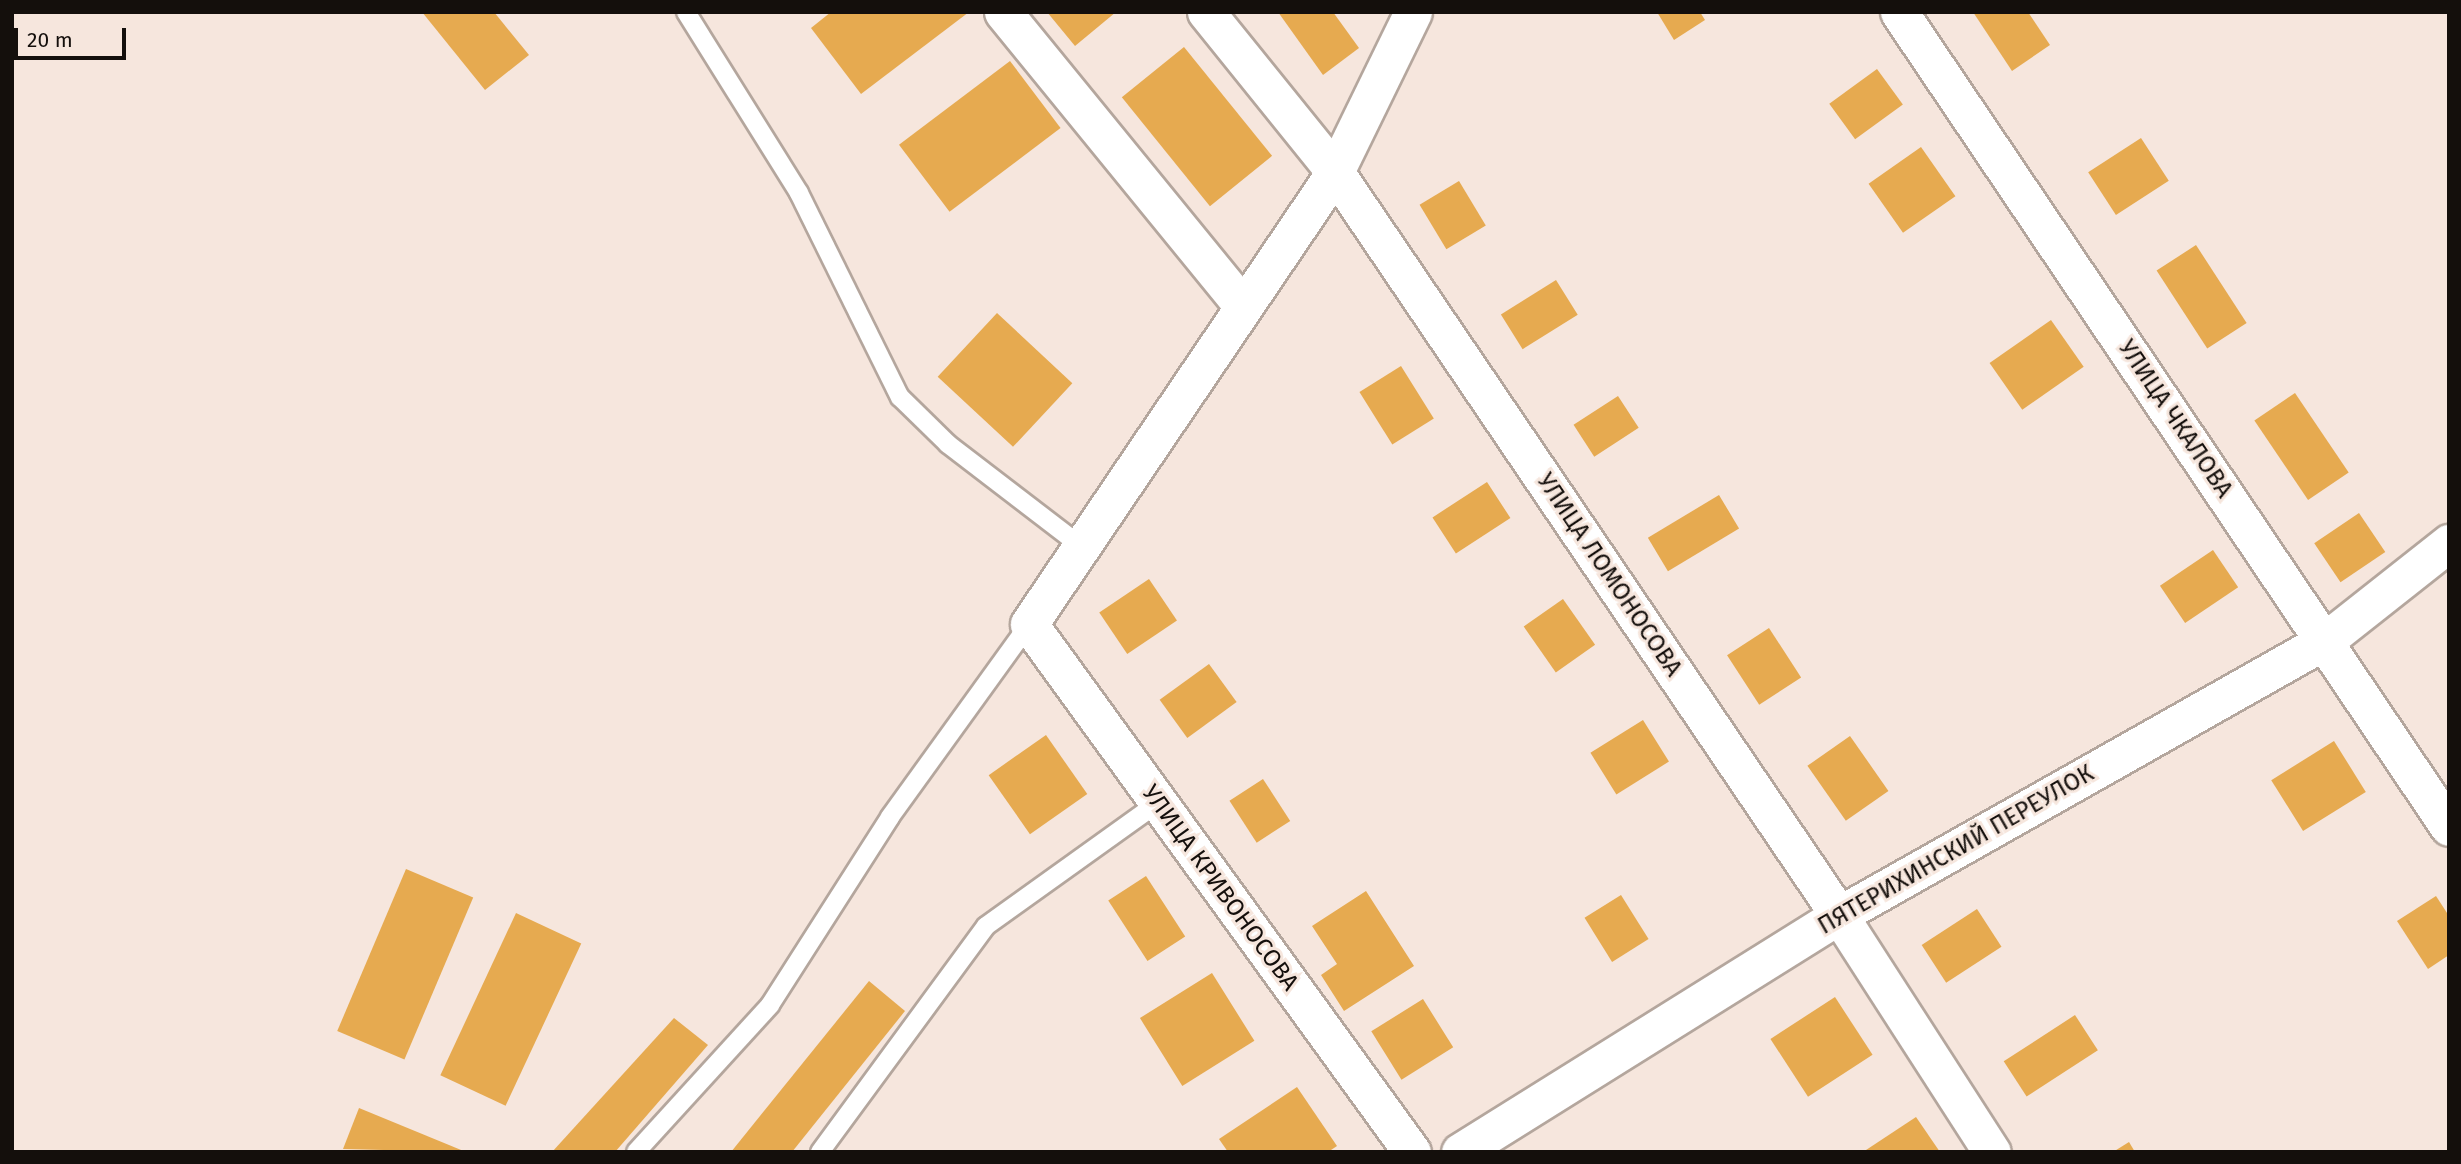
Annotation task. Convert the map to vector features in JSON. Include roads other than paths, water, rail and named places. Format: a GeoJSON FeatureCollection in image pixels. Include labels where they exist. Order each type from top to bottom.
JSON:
{"type":"FeatureCollection","features":[{"type":"Feature","properties":{"kind":"street"},"geometry":{"type":"LineString","coordinates":[[1003,12],[1242,306]]}},
{"type":"Feature","properties":{"kind":"street","name":"УЛИЦА ЛОМОНОСОВА"},"geometry":{"type":"LineString","coordinates":[[1206,12],[1335,172],[1839,915],[1992,1152]]}},
{"type":"Feature","properties":{"kind":"street"},"geometry":{"type":"LineString","coordinates":[[1029,624],[1335,172],[1413,12]]}},
{"type":"Feature","properties":{"kind":"street","name":"УЛИЦА ЧКАЛОВА"},"geometry":{"type":"LineString","coordinates":[[1899,12],[2326,640],[2449,827]]}},
{"type":"Feature","properties":{"kind":"street","name":"ПЯТЕРИХИНСКИЙ ПЕРЕУЛОК"},"geometry":{"type":"LineString","coordinates":[[1460,1152],[1839,915],[2326,640],[2449,543]]}},
{"type":"Feature","properties":{"kind":"street","name":"УЛИЦА КРИВОНОСОВА"},"geometry":{"type":"LineString","coordinates":[[1029,624],[1412,1152]]}},
{"type":"Feature","properties":{"kind":"lane"},"geometry":{"type":"LineString","coordinates":[[686,12],[799,193],[900,397],[947,444],[1082,547]]}},
{"type":"Feature","properties":{"kind":"lane"},"geometry":{"type":"LineString","coordinates":[[636,1152],[770,1005],[890,817],[1029,624]]}},
{"type":"Feature","properties":{"kind":"lane"},"geometry":{"type":"LineString","coordinates":[[820,1152],[986,926],[1158,803]]}}]}
